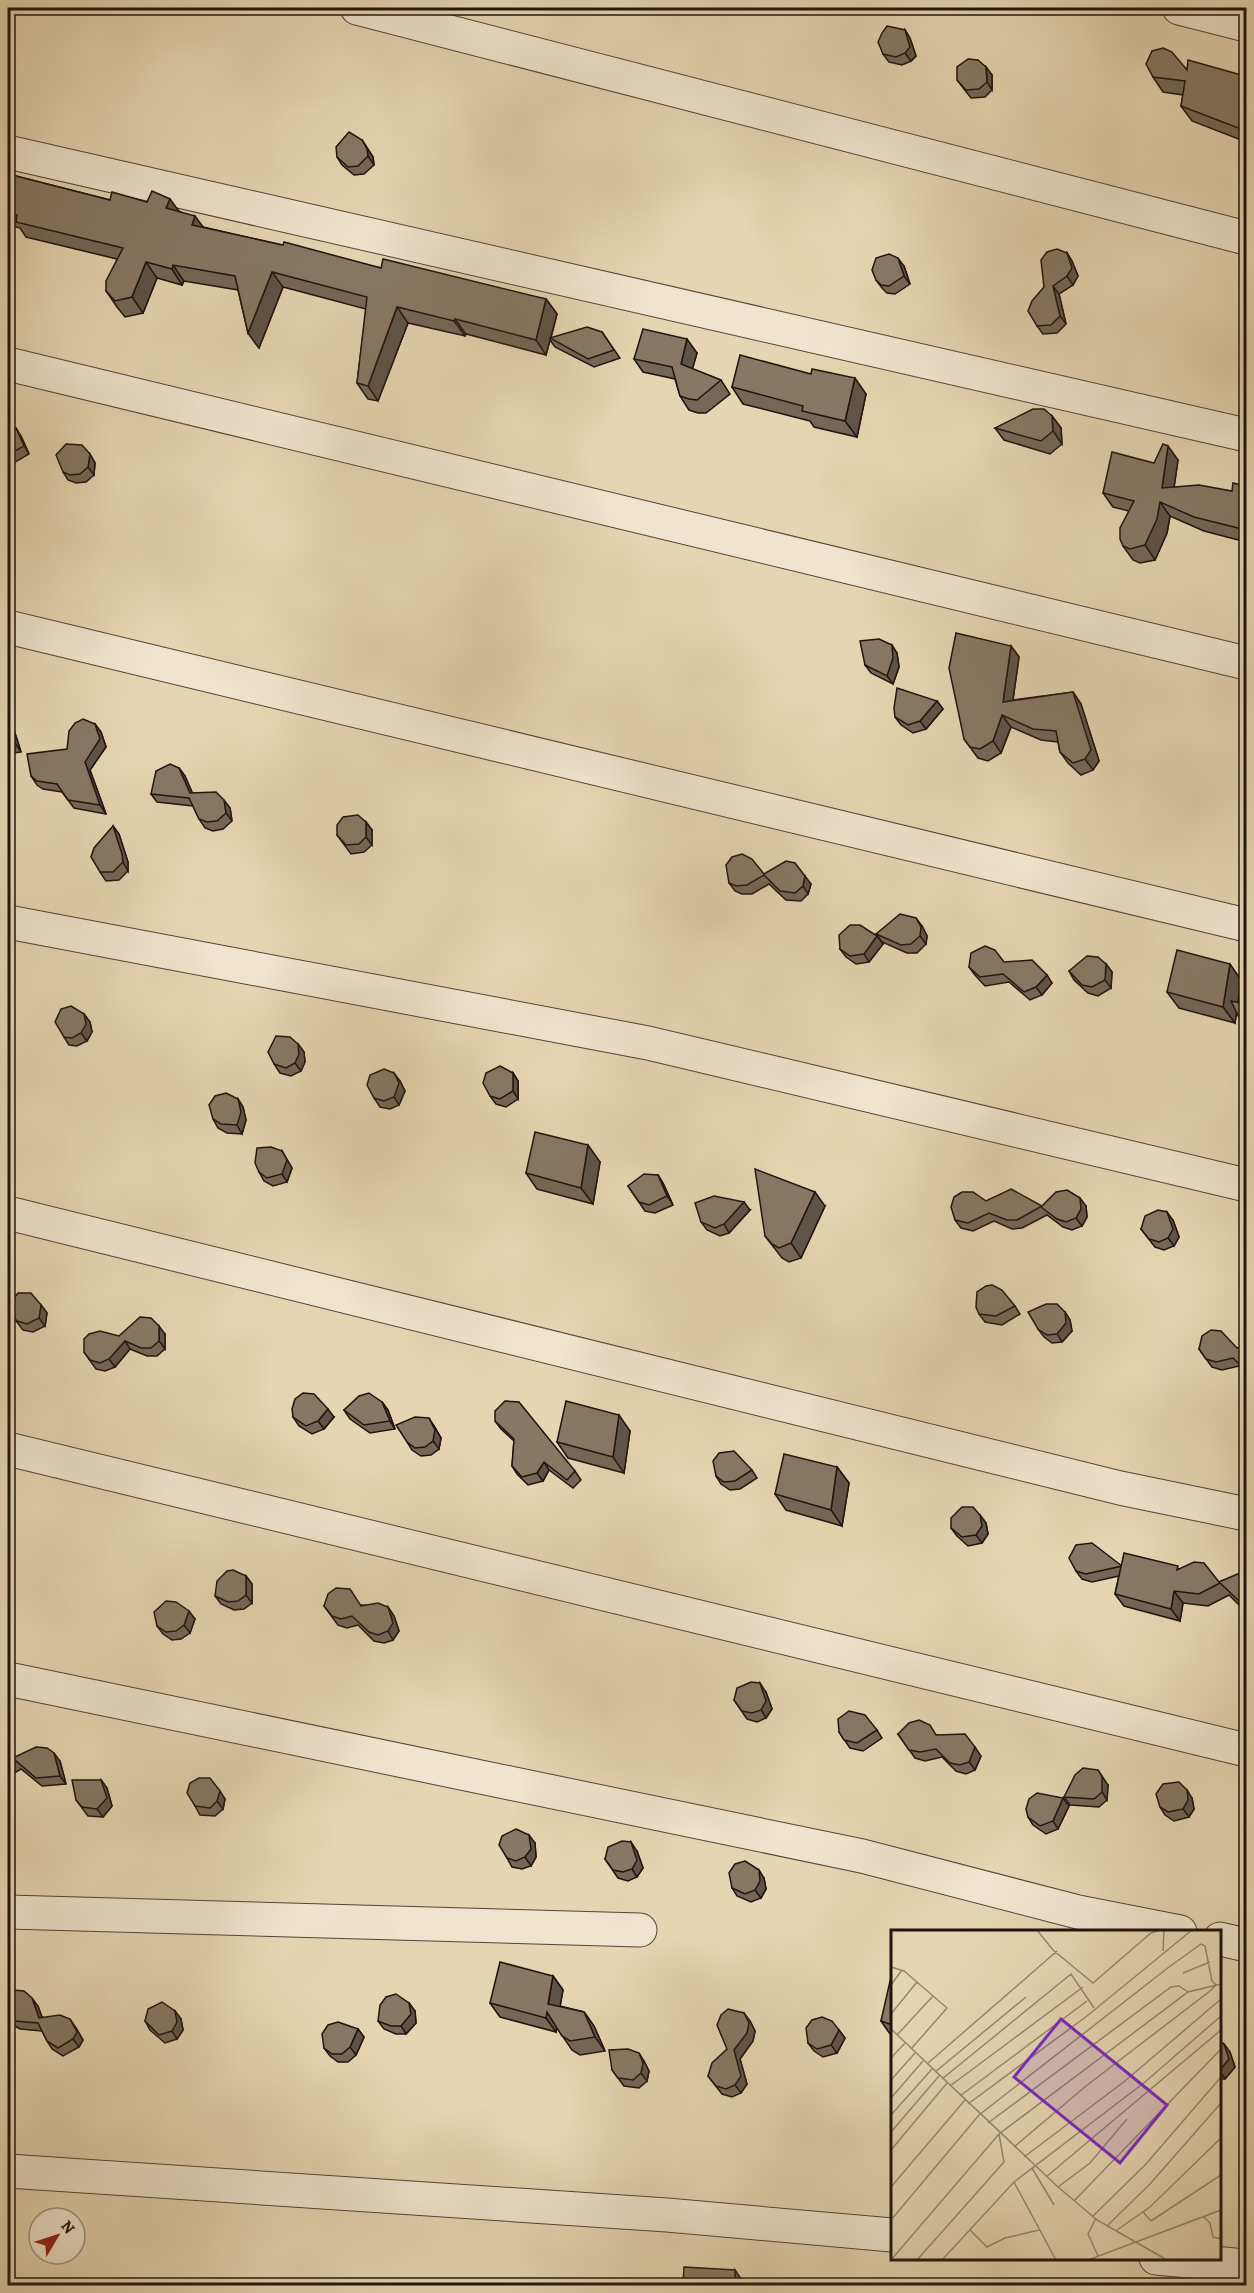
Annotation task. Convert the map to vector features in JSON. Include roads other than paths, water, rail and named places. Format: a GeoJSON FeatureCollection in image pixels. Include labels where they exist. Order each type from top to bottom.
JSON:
{"type":"FeatureCollection","features":[{"type":"Feature","properties":{"kind":"street"},"geometry":{"type":"LineString","coordinates":[[357,8],[1246,238]]}},
{"type":"Feature","properties":{"kind":"street"},"geometry":{"type":"LineString","coordinates":[[1179,8],[1246,25]]}},
{"type":"Feature","properties":{"kind":"street"},"geometry":{"type":"LineString","coordinates":[[8,152],[1246,435]]}},
{"type":"Feature","properties":{"kind":"street"},"geometry":{"type":"LineString","coordinates":[[8,364],[1246,663]]}},
{"type":"Feature","properties":{"kind":"street"},"geometry":{"type":"LineString","coordinates":[[8,627],[1246,925]]}},
{"type":"Feature","properties":{"kind":"street"},"geometry":{"type":"LineString","coordinates":[[8,922],[648,1043],[1246,1185]]}},
{"type":"Feature","properties":{"kind":"street"},"geometry":{"type":"LineString","coordinates":[[8,1213],[1120,1488],[1246,1514]]}},
{"type":"Feature","properties":{"kind":"street"},"geometry":{"type":"LineString","coordinates":[[8,1449],[1246,1750]]}},
{"type":"Feature","properties":{"kind":"street"},"geometry":{"type":"LineString","coordinates":[[8,1679],[862,1856],[1078,1912],[1170,1930]]}},
{"type":"Feature","properties":{"kind":"street"},"geometry":{"type":"LineString","coordinates":[[8,1912],[640,1930]]}},
{"type":"Feature","properties":{"kind":"street"},"geometry":{"type":"LineString","coordinates":[[1221,1939],[1246,1945]]}},
{"type":"Feature","properties":{"kind":"street"},"geometry":{"type":"LineString","coordinates":[[8,2171],[667,2216],[891,2235]]}},
{"type":"Feature","properties":{"kind":"street"},"geometry":{"type":"LineString","coordinates":[[1169,2260],[1246,2266]]}}]}
